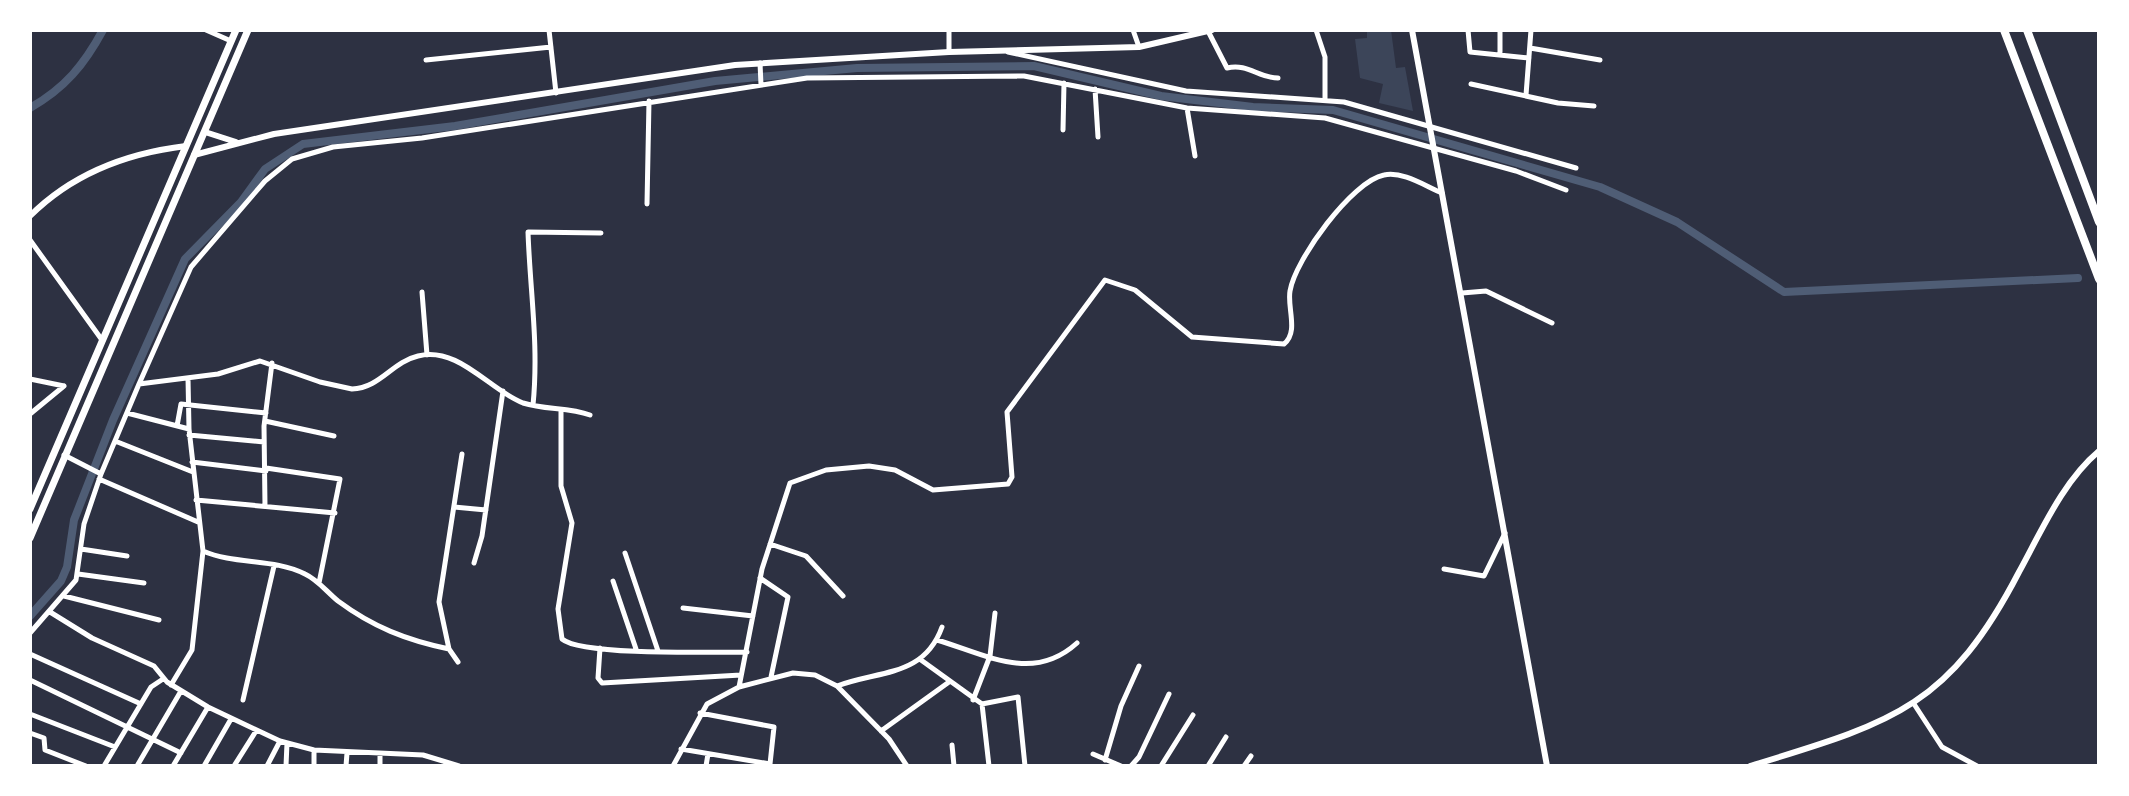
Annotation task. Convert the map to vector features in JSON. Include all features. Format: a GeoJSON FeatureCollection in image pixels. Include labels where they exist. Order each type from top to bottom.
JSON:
{"type":"FeatureCollection","features":[{"type":"Feature","properties":{"kind":"highway"},"geometry":{"type":"LineString","coordinates":[[2004,30],[2099,279]]}},
{"type":"Feature","properties":{"kind":"highway"},"geometry":{"type":"LineString","coordinates":[[2027,30],[2099,221],[2080,226]]}},
{"type":"Feature","properties":{"kind":"highway"},"geometry":{"type":"LineString","coordinates":[[2065,187],[2084,180]]}},
{"type":"Feature","properties":{"kind":"main road"},"geometry":{"type":"LineString","coordinates":[[42,510],[31,506],[236,30]]}},
{"type":"Feature","properties":{"kind":"main road"},"geometry":{"type":"LineString","coordinates":[[30,538],[248,30]]}},
{"type":"Feature","properties":{"kind":"main road"},"geometry":{"type":"LineString","coordinates":[[224,58],[234,63]]}},
{"type":"Feature","properties":{"kind":"main road"},"geometry":{"type":"LineString","coordinates":[[137,264],[145,269]]}},
{"type":"Feature","properties":{"kind":"street"},"geometry":{"type":"LineString","coordinates":[[206,30],[231,41]]}},
{"type":"Feature","properties":{"kind":"street"},"geometry":{"type":"LineString","coordinates":[[549,30],[556,94]]}},
{"type":"Feature","properties":{"kind":"street"},"geometry":{"type":"LineString","coordinates":[[949,30],[949,52]]}},
{"type":"Feature","properties":{"kind":"street"},"geometry":{"type":"LineString","coordinates":[[1133,30],[1139,47]]}},
{"type":"Feature","properties":{"kind":"street"},"geometry":{"type":"LineString","coordinates":[[1316,30],[1325,57],[1325,99]]}},
{"type":"Feature","properties":{"kind":"street"},"geometry":{"type":"LineString","coordinates":[[1412,30],[1547,766]]}},
{"type":"Feature","properties":{"kind":"street"},"geometry":{"type":"LineString","coordinates":[[1468,30],[1470,52],[1500,52],[1529,58]]}},
{"type":"Feature","properties":{"kind":"street"},"geometry":{"type":"LineString","coordinates":[[1500,30],[1500,52]]}},
{"type":"Feature","properties":{"kind":"street"},"geometry":{"type":"LineString","coordinates":[[1526,95],[1531,30]]}},
{"type":"Feature","properties":{"kind":"street"},"geometry":{"type":"LineString","coordinates":[[194,155],[236,142],[760,67],[949,52],[1139,47],[1205,31],[1227,68],[1241,65],[1268,78],[1278,78]]}},
{"type":"Feature","properties":{"kind":"street"},"geometry":{"type":"LineString","coordinates":[[426,60],[551,47]]}},
{"type":"Feature","properties":{"kind":"street"},"geometry":{"type":"LineString","coordinates":[[1530,48],[1600,60]]}},
{"type":"Feature","properties":{"kind":"street"},"geometry":{"type":"LineString","coordinates":[[1003,51],[1186,91],[1325,99],[1576,168]]}},
{"type":"Feature","properties":{"kind":"street"},"geometry":{"type":"LineString","coordinates":[[760,67],[761,82]]}},
{"type":"Feature","properties":{"kind":"street"},"geometry":{"type":"LineString","coordinates":[[30,633],[64,596],[78,574],[84,524],[99,475],[191,267],[265,181],[292,159],[333,147],[422,138],[761,82],[825,77],[1010,75],[1187,108],[1325,118],[1433,145],[1539,178],[1566,190]]}},
{"type":"Feature","properties":{"kind":"street"},"geometry":{"type":"LineString","coordinates":[[1063,130],[1064,83]]}},
{"type":"Feature","properties":{"kind":"street"},"geometry":{"type":"LineString","coordinates":[[1471,84],[1558,103],[1594,106]]}},
{"type":"Feature","properties":{"kind":"street"},"geometry":{"type":"LineString","coordinates":[[1095,89],[1098,137]]}},
{"type":"Feature","properties":{"kind":"street"},"geometry":{"type":"LineString","coordinates":[[647,204],[649,101]]}},
{"type":"Feature","properties":{"kind":"street"},"geometry":{"type":"LineString","coordinates":[[1187,108],[1195,156]]}},
{"type":"Feature","properties":{"kind":"street"},"geometry":{"type":"LineString","coordinates":[[205,132],[236,142]]}},
{"type":"Feature","properties":{"kind":"street"},"geometry":{"type":"LineString","coordinates":[[30,216],[54,196],[95,171],[139,154],[186,146]]}},
{"type":"Feature","properties":{"kind":"street"},"geometry":{"type":"LineString","coordinates":[[739,687],[760,578],[784,505],[787,486],[820,472],[882,467],[905,474],[927,489],[942,491],[1010,483],[1007,412],[1105,280],[1135,290],[1192,337],[1284,344],[1291,330],[1293,282],[1321,230],[1349,201],[1375,178],[1385,175],[1406,178],[1442,193]]}},
{"type":"Feature","properties":{"kind":"street"},"geometry":{"type":"LineString","coordinates":[[533,405],[537,335],[530,291],[528,232],[601,233]]}},
{"type":"Feature","properties":{"kind":"street"},"geometry":{"type":"LineString","coordinates":[[30,240],[102,340]]}},
{"type":"Feature","properties":{"kind":"street"},"geometry":{"type":"LineString","coordinates":[[1462,293],[1486,291],[1552,323]]}},
{"type":"Feature","properties":{"kind":"street"},"geometry":{"type":"LineString","coordinates":[[422,292],[427,355]]}},
{"type":"Feature","properties":{"kind":"street"},"geometry":{"type":"LineString","coordinates":[[139,384],[218,374],[256,361],[272,363],[327,384],[361,388],[406,360],[427,355],[465,366],[503,391],[533,405],[590,415]]}},
{"type":"Feature","properties":{"kind":"street"},"geometry":{"type":"LineString","coordinates":[[265,506],[265,421],[272,363]]}},
{"type":"Feature","properties":{"kind":"street"},"geometry":{"type":"LineString","coordinates":[[171,685],[192,650],[203,551],[189,432],[188,378]]}},
{"type":"Feature","properties":{"kind":"street"},"geometry":{"type":"LineString","coordinates":[[30,379],[64,386],[30,414]]}},
{"type":"Feature","properties":{"kind":"street"},"geometry":{"type":"LineString","coordinates":[[474,563],[486,510],[503,391]]}},
{"type":"Feature","properties":{"kind":"street"},"geometry":{"type":"LineString","coordinates":[[177,426],[178,406],[188,404],[266,413]]}},
{"type":"Feature","properties":{"kind":"street"},"geometry":{"type":"LineString","coordinates":[[561,410],[561,486],[572,523],[558,609],[558,628],[566,642],[600,648],[747,652]]}},
{"type":"Feature","properties":{"kind":"street"},"geometry":{"type":"LineString","coordinates":[[127,413],[189,432],[264,442]]}},
{"type":"Feature","properties":{"kind":"street"},"geometry":{"type":"LineString","coordinates":[[265,421],[334,436]]}},
{"type":"Feature","properties":{"kind":"street"},"geometry":{"type":"LineString","coordinates":[[115,441],[193,472]]}},
{"type":"Feature","properties":{"kind":"street"},"geometry":{"type":"LineString","coordinates":[[1750,766],[1859,732],[1914,704],[1945,680],[1983,637],[2072,481],[2099,451]]}},
{"type":"Feature","properties":{"kind":"street"},"geometry":{"type":"LineString","coordinates":[[458,662],[449,649],[439,602],[462,454]]}},
{"type":"Feature","properties":{"kind":"street"},"geometry":{"type":"LineString","coordinates":[[64,455],[198,522]]}},
{"type":"Feature","properties":{"kind":"street"},"geometry":{"type":"LineString","coordinates":[[192,462],[339,477],[335,513],[319,583]]}},
{"type":"Feature","properties":{"kind":"street"},"geometry":{"type":"LineString","coordinates":[[196,500],[335,513]]}},
{"type":"Feature","properties":{"kind":"street"},"geometry":{"type":"LineString","coordinates":[[454,507],[486,510]]}},
{"type":"Feature","properties":{"kind":"street"},"geometry":{"type":"LineString","coordinates":[[1444,569],[1485,576],[1505,532]]}},
{"type":"Feature","properties":{"kind":"street"},"geometry":{"type":"LineString","coordinates":[[770,544],[806,556],[843,596]]}},
{"type":"Feature","properties":{"kind":"street"},"geometry":{"type":"LineString","coordinates":[[81,549],[127,556]]}},
{"type":"Feature","properties":{"kind":"street"},"geometry":{"type":"LineString","coordinates":[[203,551],[219,558],[305,574],[377,628],[410,641],[449,649]]}},
{"type":"Feature","properties":{"kind":"street"},"geometry":{"type":"LineString","coordinates":[[625,553],[658,651]]}},
{"type":"Feature","properties":{"kind":"street"},"geometry":{"type":"LineString","coordinates":[[243,700],[274,566]]}},
{"type":"Feature","properties":{"kind":"street"},"geometry":{"type":"LineString","coordinates":[[78,574],[144,583]]}},
{"type":"Feature","properties":{"kind":"street"},"geometry":{"type":"LineString","coordinates":[[760,578],[788,597],[771,677]]}},
{"type":"Feature","properties":{"kind":"street"},"geometry":{"type":"LineString","coordinates":[[613,581],[636,649]]}},
{"type":"Feature","properties":{"kind":"street"},"geometry":{"type":"LineString","coordinates":[[64,596],[159,620]]}},
{"type":"Feature","properties":{"kind":"street"},"geometry":{"type":"LineString","coordinates":[[683,608],[753,616]]}},
{"type":"Feature","properties":{"kind":"street"},"geometry":{"type":"LineString","coordinates":[[50,612],[92,638],[154,666],[163,679],[208,707],[280,741],[314,750],[431,756],[459,766]]}},
{"type":"Feature","properties":{"kind":"street"},"geometry":{"type":"LineString","coordinates":[[973,700],[990,656],[995,613]]}},
{"type":"Feature","properties":{"kind":"street"},"geometry":{"type":"LineString","coordinates":[[837,686],[921,660],[937,640],[942,627]]}},
{"type":"Feature","properties":{"kind":"street"},"geometry":{"type":"LineString","coordinates":[[937,640],[990,656],[1042,665],[1062,657],[1077,643]]}},
{"type":"Feature","properties":{"kind":"street"},"geometry":{"type":"LineString","coordinates":[[600,648],[598,678],[602,683],[741,675]]}},
{"type":"Feature","properties":{"kind":"street"},"geometry":{"type":"LineString","coordinates":[[30,654],[141,704]]}},
{"type":"Feature","properties":{"kind":"street"},"geometry":{"type":"LineString","coordinates":[[921,660],[982,704],[1018,697],[1025,766]]}},
{"type":"Feature","properties":{"kind":"street"},"geometry":{"type":"LineString","coordinates":[[1105,760],[1121,706],[1139,666]]}},
{"type":"Feature","properties":{"kind":"street"},"geometry":{"type":"LineString","coordinates":[[673,766],[707,704],[739,687],[771,677],[804,673],[837,686],[881,731],[907,766]]}},
{"type":"Feature","properties":{"kind":"street"},"geometry":{"type":"LineString","coordinates":[[105,766],[153,684],[163,679]]}},
{"type":"Feature","properties":{"kind":"street"},"geometry":{"type":"LineString","coordinates":[[30,680],[181,753]]}},
{"type":"Feature","properties":{"kind":"street"},"geometry":{"type":"LineString","coordinates":[[881,731],[949,682]]}},
{"type":"Feature","properties":{"kind":"street"},"geometry":{"type":"LineString","coordinates":[[137,766],[181,691]]}},
{"type":"Feature","properties":{"kind":"street"},"geometry":{"type":"LineString","coordinates":[[1131,766],[1169,694]]}},
{"type":"Feature","properties":{"kind":"street"},"geometry":{"type":"LineString","coordinates":[[982,704],[989,766]]}},
{"type":"Feature","properties":{"kind":"street"},"geometry":{"type":"LineString","coordinates":[[1914,704],[1942,747],[1977,766]]}},
{"type":"Feature","properties":{"kind":"street"},"geometry":{"type":"LineString","coordinates":[[173,766],[208,707]]}},
{"type":"Feature","properties":{"kind":"street"},"geometry":{"type":"LineString","coordinates":[[681,749],[746,764],[769,765],[776,729],[700,713]]}},
{"type":"Feature","properties":{"kind":"street"},"geometry":{"type":"LineString","coordinates":[[30,714],[115,747]]}},
{"type":"Feature","properties":{"kind":"street"},"geometry":{"type":"LineString","coordinates":[[1161,766],[1193,715]]}},
{"type":"Feature","properties":{"kind":"street"},"geometry":{"type":"LineString","coordinates":[[204,766],[231,719]]}},
{"type":"Feature","properties":{"kind":"street"},"geometry":{"type":"LineString","coordinates":[[234,766],[256,731]]}},
{"type":"Feature","properties":{"kind":"street"},"geometry":{"type":"LineString","coordinates":[[30,733],[44,738],[47,751],[86,766]]}},
{"type":"Feature","properties":{"kind":"street"},"geometry":{"type":"LineString","coordinates":[[1208,766],[1226,737]]}},
{"type":"Feature","properties":{"kind":"street"},"geometry":{"type":"LineString","coordinates":[[267,766],[280,741]]}},
{"type":"Feature","properties":{"kind":"street"},"geometry":{"type":"LineString","coordinates":[[286,766],[287,743]]}},
{"type":"Feature","properties":{"kind":"street"},"geometry":{"type":"LineString","coordinates":[[952,745],[954,766]]}},
{"type":"Feature","properties":{"kind":"street"},"geometry":{"type":"LineString","coordinates":[[314,750],[314,766]]}},
{"type":"Feature","properties":{"kind":"street"},"geometry":{"type":"LineString","coordinates":[[346,766],[347,753]]}},
{"type":"Feature","properties":{"kind":"street"},"geometry":{"type":"LineString","coordinates":[[380,754],[380,766]]}},
{"type":"Feature","properties":{"kind":"street"},"geometry":{"type":"LineString","coordinates":[[706,766],[708,754]]}},
{"type":"Feature","properties":{"kind":"street"},"geometry":{"type":"LineString","coordinates":[[1093,754],[1121,766]]}},
{"type":"Feature","properties":{"kind":"street"},"geometry":{"type":"LineString","coordinates":[[431,756],[432,766]]}},
{"type":"Feature","properties":{"kind":"street"},"geometry":{"type":"LineString","coordinates":[[1244,766],[1251,756]]}},
{"type":"Feature","properties":{"kind":"shaded area"},"geometry":{"type":"Polygon","coordinates":[[[1367,30],[1391,30],[1396,68],[1405,67],[1413,111],[1379,103],[1383,84],[1360,78],[1355,39],[1367,38],[1367,30]]]}},
{"type":"Feature","properties":{"kind":"waterway"},"geometry":{"type":"LineString","coordinates":[[30,108],[72,75],[103,30]]}},
{"type":"Feature","properties":{"kind":"waterway"},"geometry":{"type":"LineString","coordinates":[[30,616],[61,581],[67,567],[74,520],[113,420],[185,259],[241,202],[265,169],[303,144],[455,126],[715,81],[857,68],[1034,66],[1161,96],[1253,107],[1333,110],[1600,187],[1677,222],[1784,292],[2078,278]]}}]}
